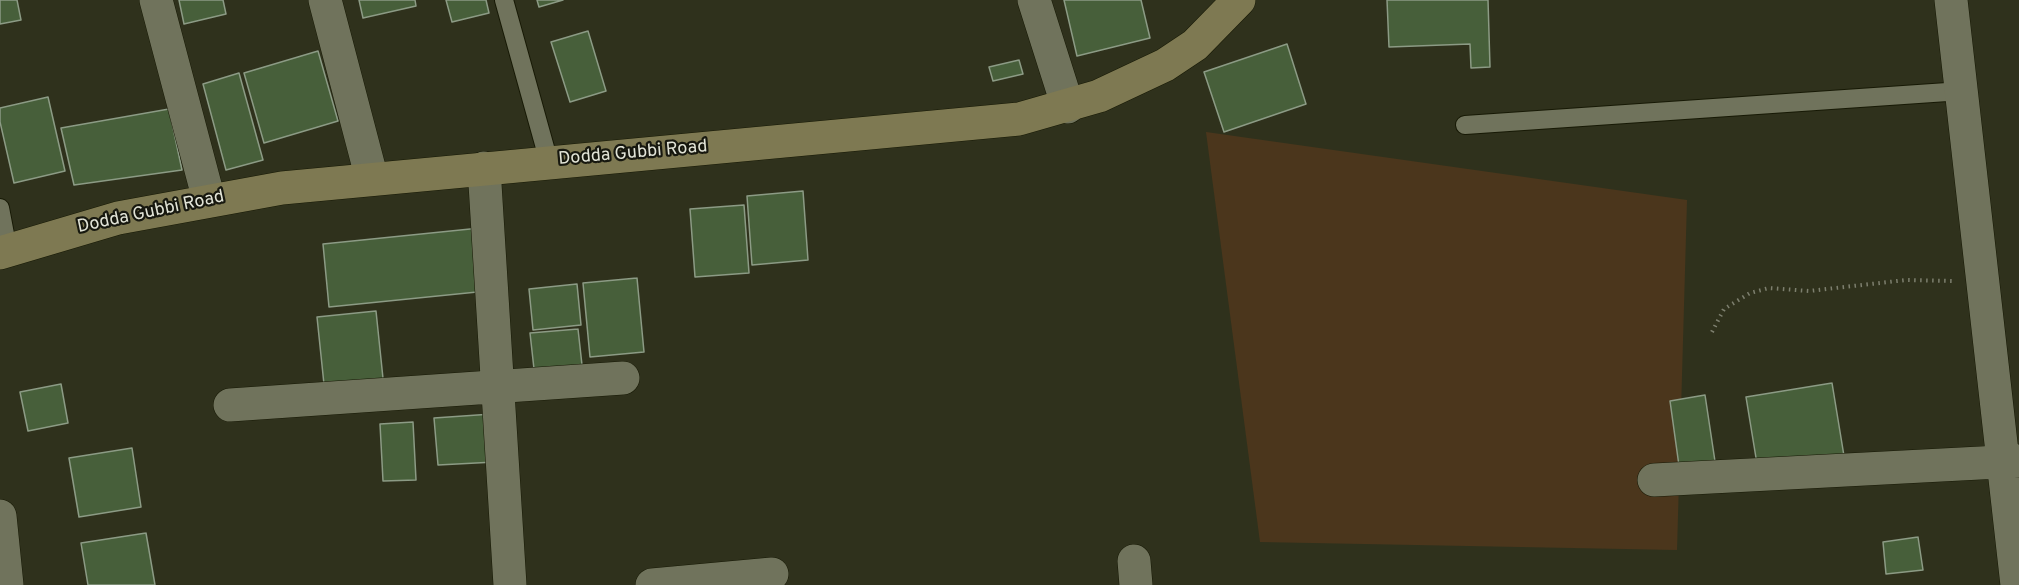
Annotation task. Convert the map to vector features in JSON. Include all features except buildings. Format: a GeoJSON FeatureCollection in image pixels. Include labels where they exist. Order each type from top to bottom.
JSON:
{"type":"FeatureCollection","features":[{"type":"Feature","properties":{"kind":"main road","name":"Dodda Gubbi Road"},"geometry":{"type":"LineString","coordinates":[[4,252],[118,218],[209,200],[372,179],[1019,119],[1068,107],[1132,82],[1165,65],[1195,45],[1239,0]]}},
{"type":"Feature","properties":{"kind":"street"},"geometry":{"type":"LineString","coordinates":[[156,0],[209,200]]}},
{"type":"Feature","properties":{"kind":"street"},"geometry":{"type":"LineString","coordinates":[[325,0],[372,179]]}},
{"type":"Feature","properties":{"kind":"street"},"geometry":{"type":"LineString","coordinates":[[1034,0],[1068,107]]}},
{"type":"Feature","properties":{"kind":"street"},"geometry":{"type":"LineString","coordinates":[[1952,0],[1983,277],[2011,462],[2018,585]]}},
{"type":"Feature","properties":{"kind":"street"},"geometry":{"type":"LineString","coordinates":[[484,168],[510,585]]}},
{"type":"Feature","properties":{"kind":"street"},"geometry":{"type":"LineString","coordinates":[[230,405],[622,378]]}},
{"type":"Feature","properties":{"kind":"street"},"geometry":{"type":"LineString","coordinates":[[1654,480],[2011,462]]}},
{"type":"Feature","properties":{"kind":"street"},"geometry":{"type":"LineString","coordinates":[[0,516],[7,585]]}},
{"type":"Feature","properties":{"kind":"street"},"geometry":{"type":"LineString","coordinates":[[652,585],[772,573]]}},
{"type":"Feature","properties":{"kind":"lane"},"geometry":{"type":"LineString","coordinates":[[504,0],[549,162]]}},
{"type":"Feature","properties":{"kind":"lane"},"geometry":{"type":"LineString","coordinates":[[1465,125],[1962,91]]}},
{"type":"Feature","properties":{"kind":"lane"},"geometry":{"type":"LineString","coordinates":[[0,208],[4,252]]}},
{"type":"Feature","properties":{"kind":"path"},"geometry":{"type":"LineString","coordinates":[[1712,332],[1724,309],[1750,293],[1769,288],[1809,291],[1906,280],[1951,281],[1983,277]]}},
{"type":"Feature","properties":{"kind":"shaded area"},"geometry":{"type":"Polygon","coordinates":[[[1206,132],[1687,200],[1677,550],[1260,542],[1206,132]]]}}]}
